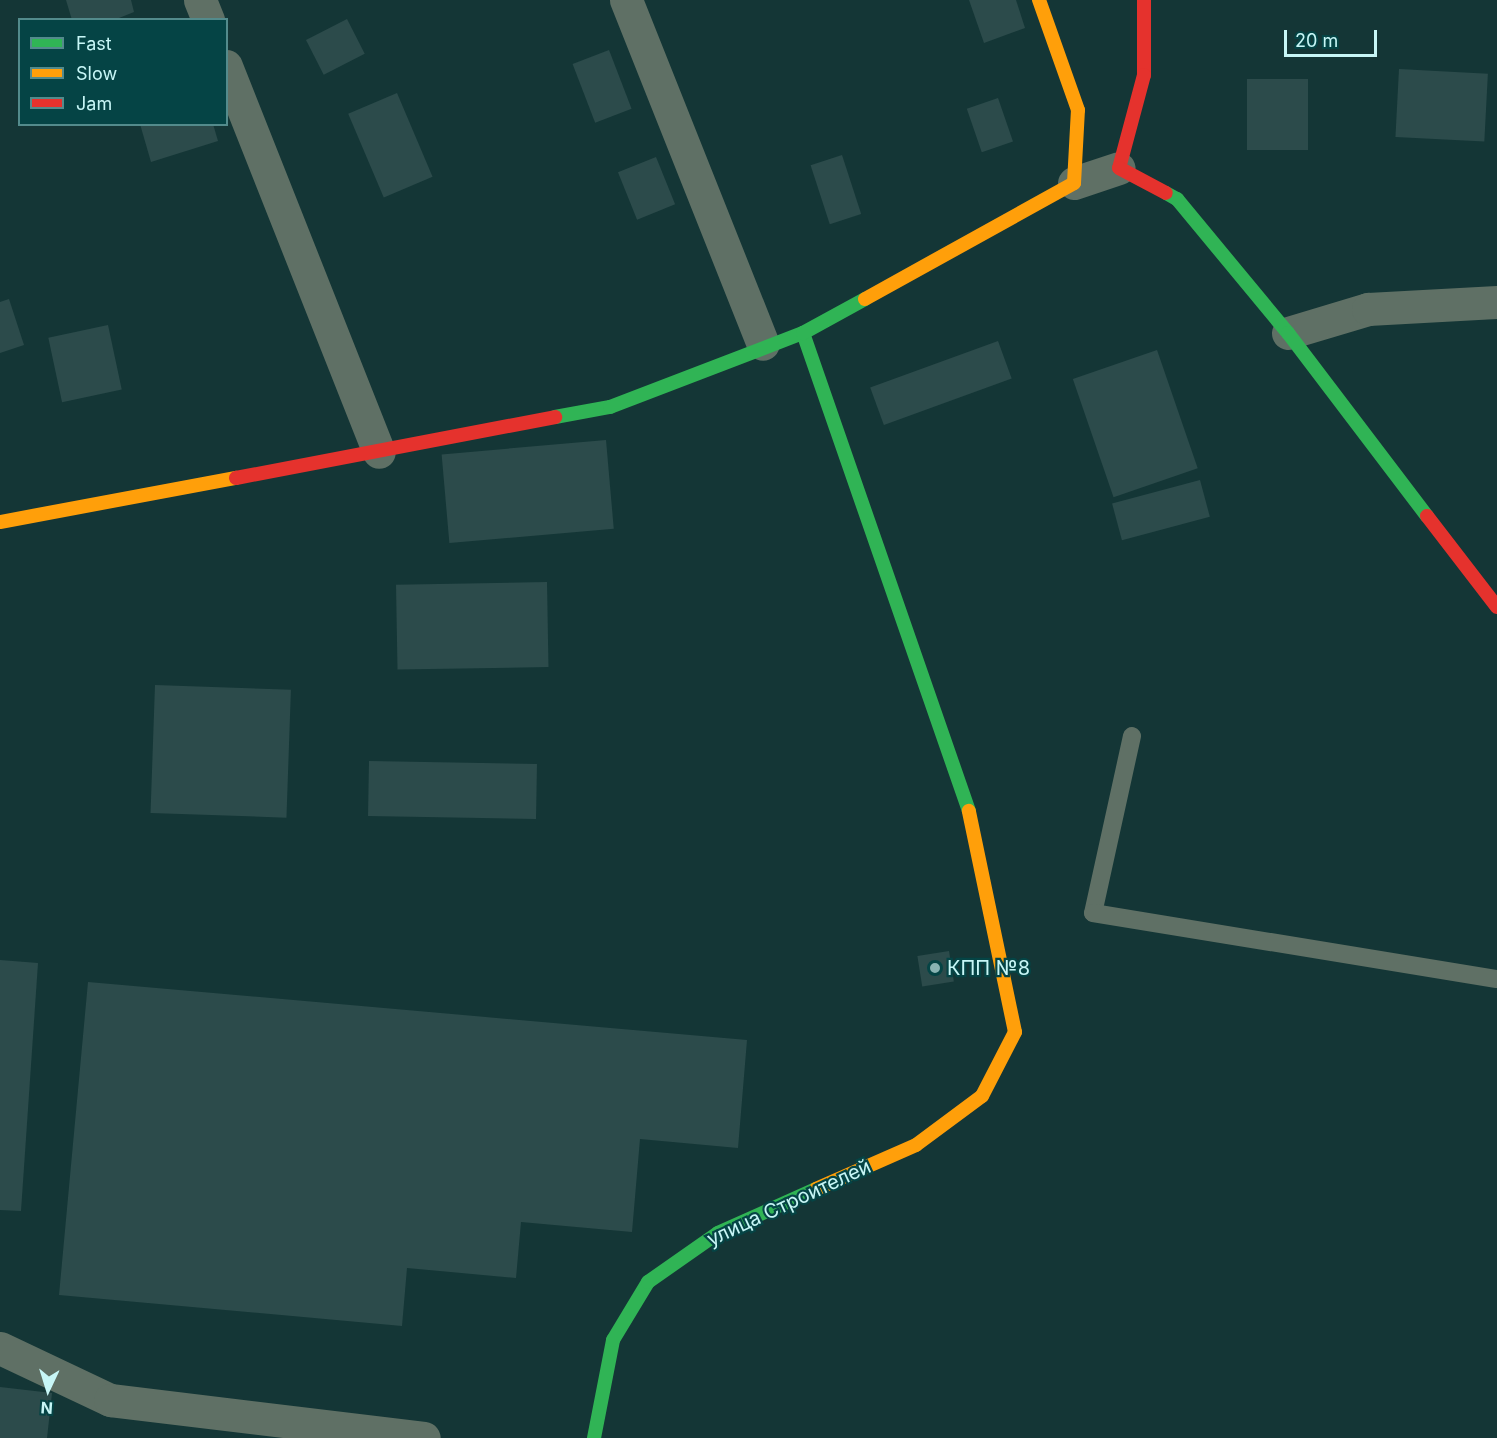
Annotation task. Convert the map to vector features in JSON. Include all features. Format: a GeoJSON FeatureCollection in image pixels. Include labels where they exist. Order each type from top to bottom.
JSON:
{"type":"FeatureCollection","features":[{"type":"Feature","properties":{"kind":"street"},"geometry":{"type":"LineString","coordinates":[[200,0],[207,18]]}},
{"type":"Feature","properties":{"kind":"street"},"geometry":{"type":"LineString","coordinates":[[626,0],[763,344]]}},
{"type":"Feature","properties":{"kind":"street"},"geometry":{"type":"LineString","coordinates":[[1039,0],[1078,110],[1074,183]]}},
{"type":"Feature","properties":{"kind":"street"},"geometry":{"type":"LineString","coordinates":[[1119,168],[1144,75],[1144,0]]}},
{"type":"Feature","properties":{"kind":"street"},"geometry":{"type":"LineString","coordinates":[[228,71],[379,452]]}},
{"type":"Feature","properties":{"kind":"street"},"geometry":{"type":"LineString","coordinates":[[0,522],[610,407],[763,344],[803,333],[1074,183],[1119,168],[1177,199],[1288,333],[1497,607]]}},
{"type":"Feature","properties":{"kind":"street"},"geometry":{"type":"LineString","coordinates":[[1288,333],[1368,309],[1497,302]]}},
{"type":"Feature","properties":{"kind":"street","name":"улица Строителей"},"geometry":{"type":"LineString","coordinates":[[594,1438],[613,1340],[648,1282],[718,1233],[916,1145],[982,1096],[1015,1032],[965,792],[803,333]]}},
{"type":"Feature","properties":{"kind":"street"},"geometry":{"type":"LineString","coordinates":[[0,1348],[110,1400],[424,1438]]}},
{"type":"Feature","properties":{"kind":"lane"},"geometry":{"type":"LineString","coordinates":[[1132,736],[1093,913],[1497,979]]}},
{"type":"Feature","properties":{"kind":"building"},"geometry":{"type":"Polygon","coordinates":[[[66,0],[131,0],[134,12],[119,18],[71,18],[66,0]]]}},
{"type":"Feature","properties":{"kind":"building"},"geometry":{"type":"Polygon","coordinates":[[[969,0],[1016,0],[1025,28],[984,43],[969,0]]]}},
{"type":"Feature","properties":{"kind":"building"},"geometry":{"type":"Polygon","coordinates":[[[347,19],[365,54],[324,75],[306,40],[347,19]]]}},
{"type":"Feature","properties":{"kind":"building"},"geometry":{"type":"Polygon","coordinates":[[[609,50],[632,109],[595,123],[573,64],[609,50]]]}},
{"type":"Feature","properties":{"kind":"building"},"geometry":{"type":"Polygon","coordinates":[[[1399,69],[1488,74],[1484,142],[1395,137],[1399,69]]]}},
{"type":"Feature","properties":{"kind":"building"},"geometry":{"type":"Polygon","coordinates":[[[1247,79],[1308,79],[1308,150],[1247,150],[1247,79]]]}},
{"type":"Feature","properties":{"kind":"building"},"geometry":{"type":"Polygon","coordinates":[[[397,93],[433,177],[384,197],[348,114],[397,93]]]}},
{"type":"Feature","properties":{"kind":"building"},"geometry":{"type":"Polygon","coordinates":[[[998,98],[1013,141],[982,152],[967,109],[998,98]]]}},
{"type":"Feature","properties":{"kind":"building"},"geometry":{"type":"Polygon","coordinates":[[[141,126],[214,126],[218,141],[151,162],[141,126]]]}},
{"type":"Feature","properties":{"kind":"building"},"geometry":{"type":"Polygon","coordinates":[[[842,155],[861,214],[830,224],[811,165],[842,155]]]}},
{"type":"Feature","properties":{"kind":"building"},"geometry":{"type":"Polygon","coordinates":[[[656,157],[675,204],[637,220],[618,172],[656,157]]]}},
{"type":"Feature","properties":{"kind":"building"},"geometry":{"type":"Polygon","coordinates":[[[9,299],[24,345],[0,353],[0,302],[9,299]]]}},
{"type":"Feature","properties":{"kind":"building"},"geometry":{"type":"Polygon","coordinates":[[[108,325],[122,390],[62,402],[48,338],[108,325]]]}},
{"type":"Feature","properties":{"kind":"building"},"geometry":{"type":"Polygon","coordinates":[[[998,341],[1012,379],[884,425],[870,388],[998,341]]]}},
{"type":"Feature","properties":{"kind":"building"},"geometry":{"type":"Polygon","coordinates":[[[1157,350],[1198,468],[1114,497],[1073,379],[1157,350]]]}},
{"type":"Feature","properties":{"kind":"building"},"geometry":{"type":"Polygon","coordinates":[[[606,440],[614,529],[449,543],[442,454],[606,440]]]}},
{"type":"Feature","properties":{"kind":"building"},"geometry":{"type":"Polygon","coordinates":[[[1200,480],[1210,517],[1122,540],[1112,504],[1200,480]]]}},
{"type":"Feature","properties":{"kind":"building"},"geometry":{"type":"Polygon","coordinates":[[[547,582],[548,667],[398,670],[396,585],[547,582]]]}},
{"type":"Feature","properties":{"kind":"building"},"geometry":{"type":"Polygon","coordinates":[[[155,685],[291,690],[286,818],[151,813],[155,685]]]}},
{"type":"Feature","properties":{"kind":"building"},"geometry":{"type":"Polygon","coordinates":[[[369,761],[537,764],[536,819],[368,816],[369,761]]]}},
{"type":"Feature","properties":{"kind":"building","name":"КПП №8"},"geometry":{"type":"Polygon","coordinates":[[[949,951],[954,982],[922,987],[917,956],[949,951]]]}},
{"type":"Feature","properties":{"kind":"building"},"geometry":{"type":"Polygon","coordinates":[[[0,960],[38,963],[21,1211],[0,1210],[0,960]]]}},
{"type":"Feature","properties":{"kind":"building"},"geometry":{"type":"Polygon","coordinates":[[[88,982],[747,1040],[738,1148],[640,1139],[632,1232],[521,1222],[516,1278],[407,1268],[402,1326],[59,1295],[88,982]]]}},
{"type":"Feature","properties":{"kind":"building"},"geometry":{"type":"Polygon","coordinates":[[[0,1387],[52,1393],[47,1438],[0,1438],[0,1387]]]}},
{"type":"Feature","properties":{"kind":"traffic: fast"},"geometry":{"type":"LineString","coordinates":[[1166,193],[1177,199],[1288,333],[1427,516]]}},
{"type":"Feature","properties":{"kind":"traffic: fast"},"geometry":{"type":"LineString","coordinates":[[555,417],[610,407],[803,333],[865,299]]}},
{"type":"Feature","properties":{"kind":"traffic: fast"},"geometry":{"type":"LineString","coordinates":[[803,333],[969,811]]}},
{"type":"Feature","properties":{"kind":"traffic: fast"},"geometry":{"type":"LineString","coordinates":[[594,1438],[613,1340],[648,1282],[718,1233],[816,1189]]}},
{"type":"Feature","properties":{"kind":"traffic: slow"},"geometry":{"type":"LineString","coordinates":[[865,299],[1074,183],[1078,110],[1039,0]]}},
{"type":"Feature","properties":{"kind":"traffic: slow"},"geometry":{"type":"LineString","coordinates":[[0,522],[236,478]]}},
{"type":"Feature","properties":{"kind":"traffic: slow"},"geometry":{"type":"LineString","coordinates":[[816,1189],[916,1145],[982,1096],[1015,1032],[969,811]]}},
{"type":"Feature","properties":{"kind":"traffic: jam"},"geometry":{"type":"LineString","coordinates":[[1144,0],[1144,75],[1119,168],[1166,193]]}},
{"type":"Feature","properties":{"kind":"traffic: jam"},"geometry":{"type":"LineString","coordinates":[[236,478],[555,417]]}},
{"type":"Feature","properties":{"kind":"traffic: jam"},"geometry":{"type":"LineString","coordinates":[[1427,516],[1497,607]]}},
{"type":"Feature","properties":{"kind":"place","name":"КПП №8"},"geometry":{"type":"Point","coordinates":[935,968]}}]}
